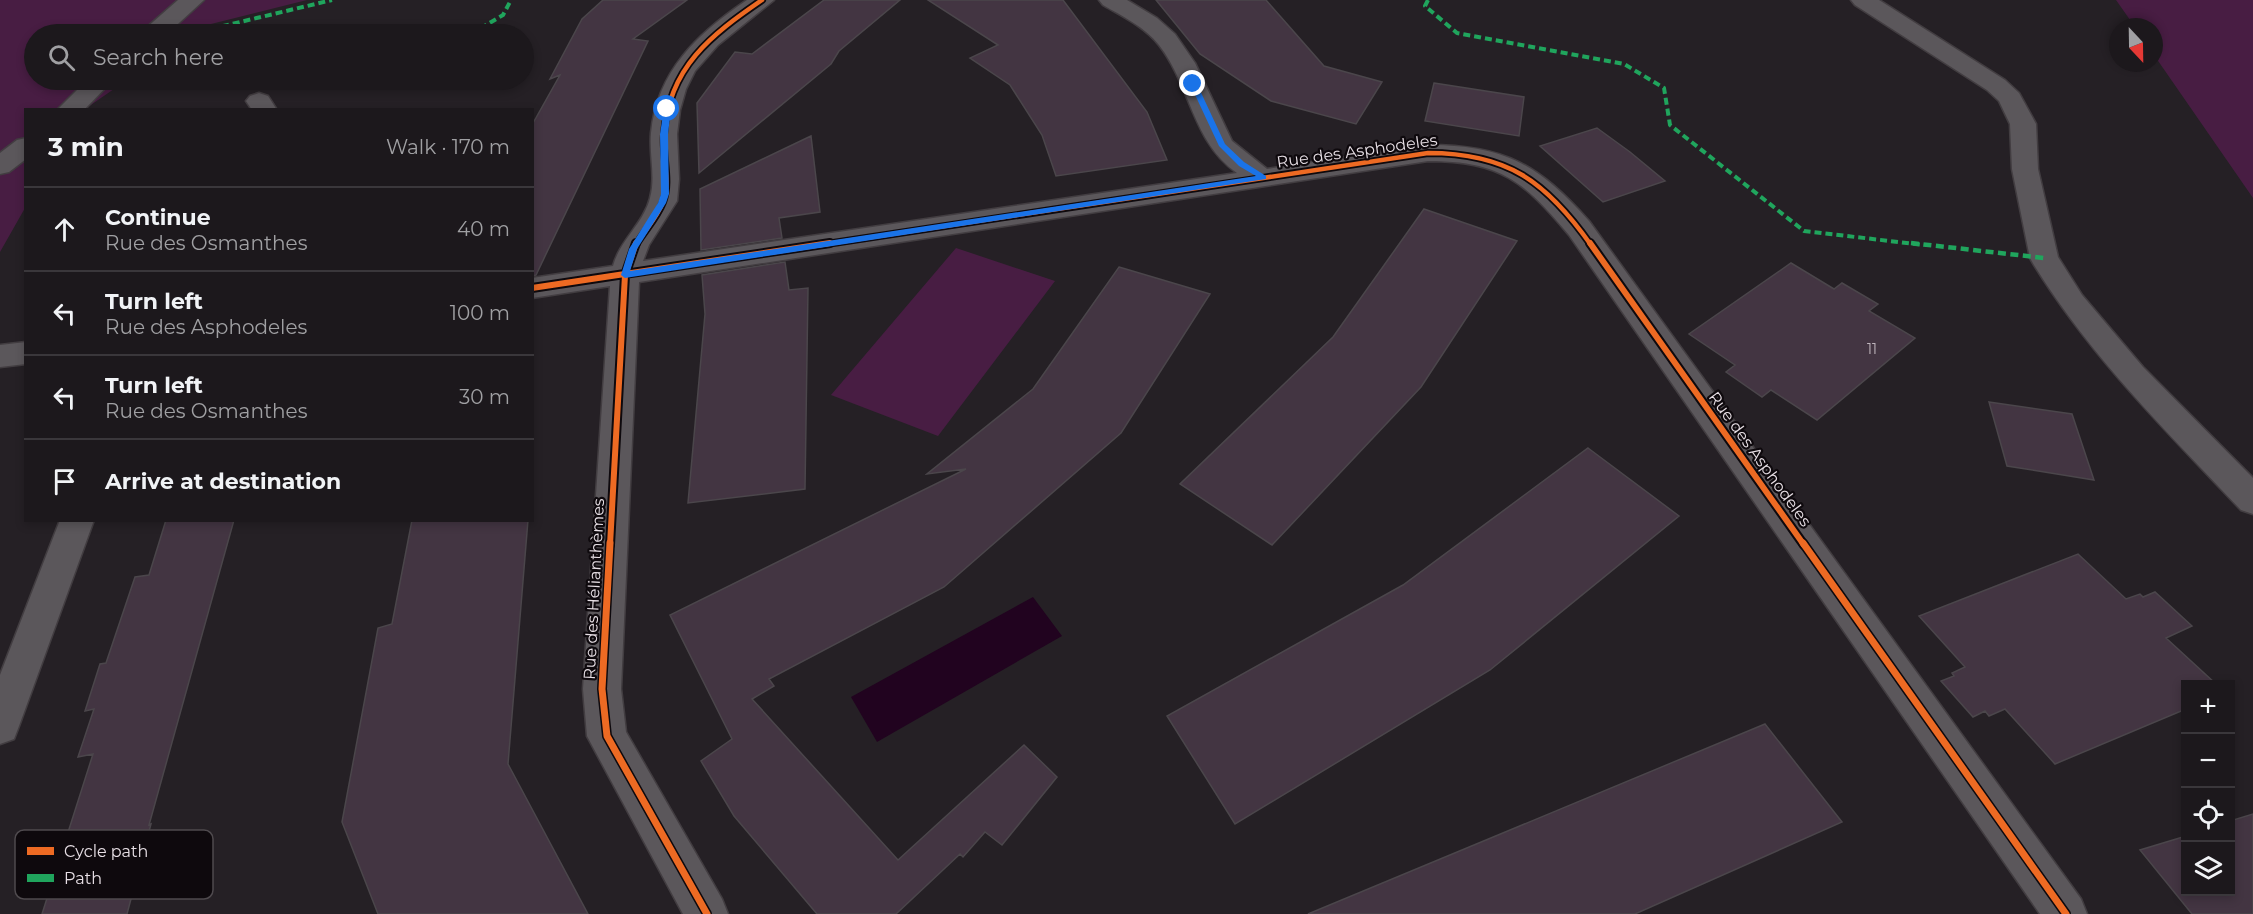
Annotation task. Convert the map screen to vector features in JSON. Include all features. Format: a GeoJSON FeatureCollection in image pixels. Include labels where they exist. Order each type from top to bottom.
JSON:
{"type":"FeatureCollection","features":[{"type":"Feature","properties":{"kind":"street"},"geometry":{"type":"LineString","coordinates":[[164,24],[192,0]]}},
{"type":"Feature","properties":{"kind":"street","name":"Rue des Hélianthèmes"},"geometry":{"type":"LineString","coordinates":[[707,914],[607,736],[602,689],[625,275],[633,249],[662,203],[665,194],[666,118],[679,78],[687,64],[716,32],[762,0]]}},
{"type":"Feature","properties":{"kind":"street"},"geometry":{"type":"LineString","coordinates":[[1111,0],[1149,23],[1167,39],[1183,63],[1221,145],[1242,164],[1263,177]]}},
{"type":"Feature","properties":{"kind":"street"},"geometry":{"type":"LineString","coordinates":[[1863,0],[1996,85],[2010,98],[2024,124],[2025,169],[2044,258],[2073,302],[2132,375],[2253,500]]}},
{"type":"Feature","properties":{"kind":"street"},"geometry":{"type":"LineString","coordinates":[[71,108],[90,90]]}},
{"type":"Feature","properties":{"kind":"street"},"geometry":{"type":"LineString","coordinates":[[0,166],[24,148]]}},
{"type":"Feature","properties":{"kind":"street","name":"Rue des Asphodeles"},"geometry":{"type":"LineString","coordinates":[[534,288],[1263,177],[1443,152],[1461,153],[1503,164],[1520,171],[1542,188],[1579,228],[2066,914]]}},
{"type":"Feature","properties":{"kind":"street"},"geometry":{"type":"LineString","coordinates":[[0,356],[24,353]]}},
{"type":"Feature","properties":{"kind":"street"},"geometry":{"type":"LineString","coordinates":[[0,726],[76,522]]}},
{"type":"Feature","properties":{"kind":"shaded area"},"geometry":{"type":"Polygon","coordinates":[[[0,0],[307,0],[211,24],[24,24],[24,90],[113,90],[86,108],[24,108],[24,210],[0,252],[0,0]]]}},
{"type":"Feature","properties":{"kind":"shaded area"},"geometry":{"type":"Polygon","coordinates":[[[2116,0],[2253,0],[2253,198],[2163,68],[2163,18],[2129,18],[2116,0]]]}},
{"type":"Feature","properties":{"kind":"shaded area"},"geometry":{"type":"Polygon","coordinates":[[[956,248],[1055,281],[938,436],[831,395],[956,248]]]}},
{"type":"Feature","properties":{"kind":"shaded area"},"geometry":{"type":"Polygon","coordinates":[[[1033,597],[1062,636],[877,742],[851,697],[1033,597]]]}},
{"type":"Feature","properties":{"kind":"building"},"geometry":{"type":"Polygon","coordinates":[[[603,0],[687,0],[633,39],[648,41],[534,276],[534,121],[560,75],[550,79],[582,19],[603,0]]]}},
{"type":"Feature","properties":{"kind":"building"},"geometry":{"type":"Polygon","coordinates":[[[824,0],[900,0],[839,51],[831,64],[699,173],[697,103],[735,52],[752,54],[824,0]]]}},
{"type":"Feature","properties":{"kind":"building"},"geometry":{"type":"Polygon","coordinates":[[[928,0],[1063,0],[1147,112],[1167,160],[1056,176],[1042,135],[1010,85],[970,58],[998,45],[928,0]]]}},
{"type":"Feature","properties":{"kind":"building"},"geometry":{"type":"Polygon","coordinates":[[[1156,0],[1266,0],[1324,66],[1382,82],[1356,124],[1271,101],[1200,54],[1156,0]]]}},
{"type":"Feature","properties":{"kind":"building"},"geometry":{"type":"Polygon","coordinates":[[[1434,83],[1524,97],[1519,136],[1425,121],[1434,83]]]}},
{"type":"Feature","properties":{"kind":"building"},"geometry":{"type":"Polygon","coordinates":[[[1597,128],[1665,181],[1603,202],[1540,146],[1597,128]]]}},
{"type":"Feature","properties":{"kind":"building"},"geometry":{"type":"Polygon","coordinates":[[[811,136],[820,212],[779,218],[782,238],[701,250],[700,189],[811,136]]]}},
{"type":"Feature","properties":{"kind":"building"},"geometry":{"type":"Polygon","coordinates":[[[1424,209],[1517,241],[1421,387],[1272,545],[1180,484],[1333,337],[1424,209]]]}},
{"type":"Feature","properties":{"kind":"building"},"geometry":{"type":"Polygon","coordinates":[[[785,262],[789,290],[808,288],[805,489],[688,503],[705,314],[702,275],[785,262]]]}},
{"type":"Feature","properties":{"kind":"building"},"geometry":{"type":"Polygon","coordinates":[[[1791,263],[1834,289],[1842,283],[1878,304],[1869,311],[1915,338],[1817,420],[1771,390],[1762,397],[1726,372],[1735,365],[1689,334],[1791,263]]]}},
{"type":"Feature","properties":{"kind":"building"},"geometry":{"type":"Polygon","coordinates":[[[1119,267],[1210,294],[1121,433],[944,587],[769,679],[774,686],[752,699],[898,860],[1024,745],[1057,777],[1002,845],[985,832],[963,857],[960,854],[896,914],[817,914],[734,816],[701,761],[732,739],[670,615],[966,469],[927,474],[1033,389],[1119,267]]]}},
{"type":"Feature","properties":{"kind":"building"},"geometry":{"type":"Polygon","coordinates":[[[1989,402],[2072,414],[2094,480],[2007,466],[1989,402]]]}},
{"type":"Feature","properties":{"kind":"building"},"geometry":{"type":"Polygon","coordinates":[[[1588,448],[1679,516],[1490,670],[1235,824],[1167,716],[1403,585],[1588,448]]]}},
{"type":"Feature","properties":{"kind":"building"},"geometry":{"type":"Polygon","coordinates":[[[165,522],[233,522],[149,830],[69,830],[93,754],[78,757],[94,709],[85,711],[100,664],[106,663],[135,577],[149,575],[165,522]]]}},
{"type":"Feature","properties":{"kind":"building"},"geometry":{"type":"Polygon","coordinates":[[[412,522],[528,522],[508,764],[588,914],[378,914],[342,822],[378,628],[392,624],[412,522]]]}},
{"type":"Feature","properties":{"kind":"building"},"geometry":{"type":"Polygon","coordinates":[[[2078,554],[2126,599],[2140,594],[2143,597],[2155,592],[2192,626],[2166,638],[2212,680],[2181,680],[2181,711],[2055,764],[2005,709],[1989,716],[1985,711],[1973,717],[1941,681],[1954,676],[1952,673],[1965,667],[1919,616],[2078,554]]]}},
{"type":"Feature","properties":{"kind":"building"},"geometry":{"type":"Polygon","coordinates":[[[1765,724],[1842,822],[1635,914],[1308,914],[1765,724]]]}},
{"type":"Feature","properties":{"kind":"building"},"geometry":{"type":"Polygon","coordinates":[[[2253,814],[2253,914],[2192,914],[2140,850],[2181,838],[2181,896],[2235,896],[2235,819],[2253,814]]]}},
{"type":"Feature","properties":{"kind":"building"},"geometry":{"type":"Polygon","coordinates":[[[47,899],[131,899],[127,914],[42,914],[47,899]]]}},
{"type":"Feature","properties":{"kind":"marked path"},"geometry":{"type":"LineString","coordinates":[[232,24],[332,0]]}},
{"type":"Feature","properties":{"kind":"marked path"},"geometry":{"type":"LineString","coordinates":[[488,24],[503,15],[511,0]]}},
{"type":"Feature","properties":{"kind":"marked path"},"geometry":{"type":"LineString","coordinates":[[1428,0],[1425,6],[1457,33],[1624,64],[1664,88],[1670,125],[1804,231],[2044,258]]}},
{"type":"Feature","properties":{"kind":"cycle path"},"geometry":{"type":"LineString","coordinates":[[707,914],[607,736],[602,689],[625,275],[633,249],[656,215],[665,194],[664,134],[667,110],[674,89],[695,54],[725,26],[762,0]]}},
{"type":"Feature","properties":{"kind":"cycle path"},"geometry":{"type":"LineString","coordinates":[[534,288],[1428,153],[1453,153],[1496,161],[1531,180],[1547,193],[1579,228],[2066,914]]}},
{"type":"Feature","properties":{"kind":"route"},"geometry":{"type":"LineString","coordinates":[[667,109],[664,134],[665,194],[662,203],[633,249],[625,275],[1263,177],[1230,155],[1221,145],[1193,84]]}}]}
